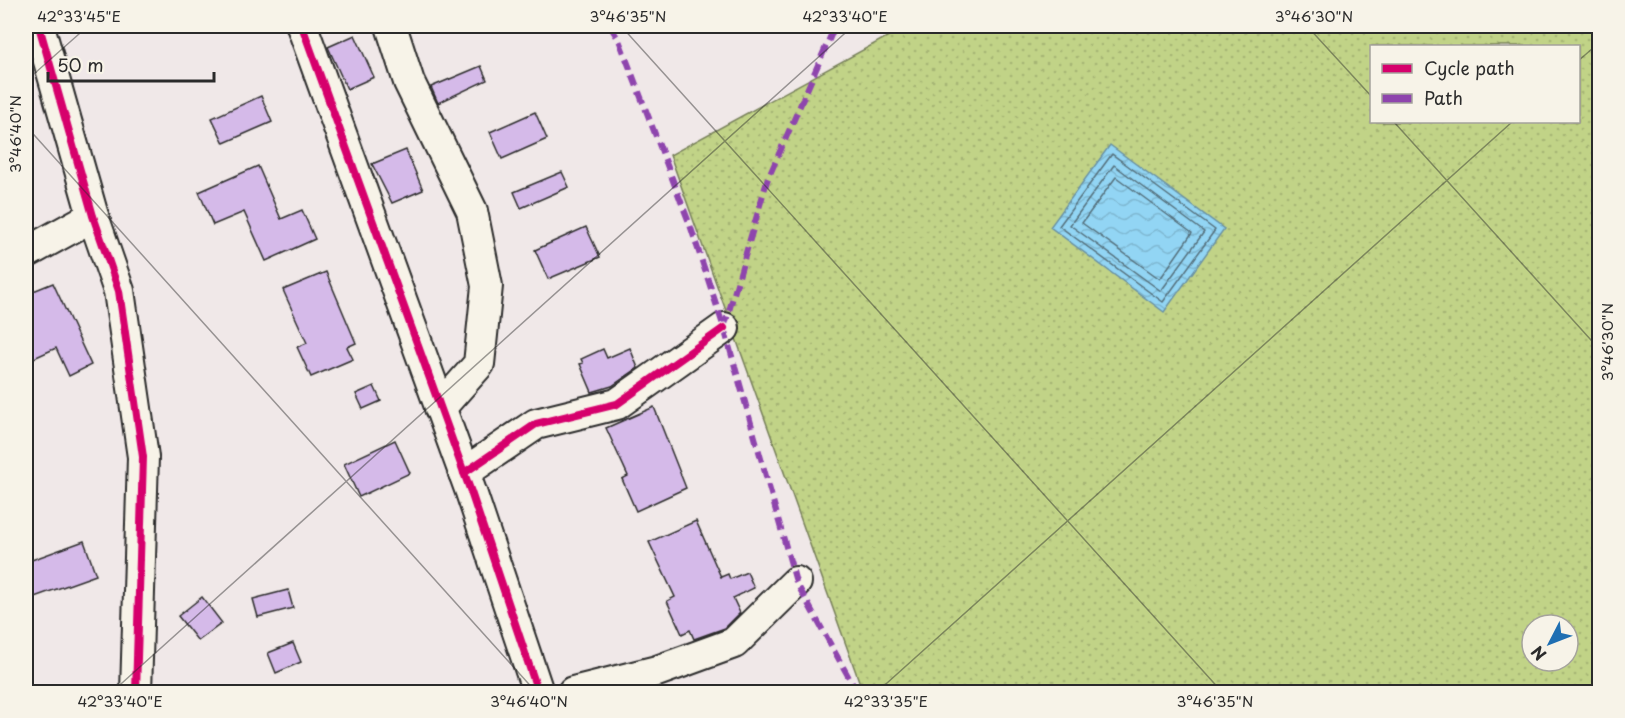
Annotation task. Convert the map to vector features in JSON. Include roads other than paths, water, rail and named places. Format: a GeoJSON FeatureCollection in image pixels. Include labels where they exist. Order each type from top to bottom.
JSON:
{"type":"FeatureCollection","features":[{"type":"Feature","properties":{"kind":"street"},"geometry":{"type":"LineString","coordinates":[[39,26],[93,216],[119,291],[143,457],[136,693]]}},
{"type":"Feature","properties":{"kind":"street"},"geometry":{"type":"LineString","coordinates":[[302,26],[464,473],[538,693]]}},
{"type":"Feature","properties":{"kind":"street"},"geometry":{"type":"LineString","coordinates":[[391,26],[409,82],[472,211],[487,286],[479,364],[440,408]]}},
{"type":"Feature","properties":{"kind":"street"},"geometry":{"type":"LineString","coordinates":[[26,253],[93,216]]}},
{"type":"Feature","properties":{"kind":"street"},"geometry":{"type":"LineString","coordinates":[[464,473],[536,424],[617,404],[724,328]]}},
{"type":"Feature","properties":{"kind":"street"},"geometry":{"type":"LineString","coordinates":[[573,693],[657,671],[734,643],[796,582]]}},
{"type":"Feature","properties":{"kind":"water"},"geometry":{"type":"Polygon","coordinates":[[[1110,145],[1224,229],[1164,312],[1050,227],[1110,145]]]}}]}
